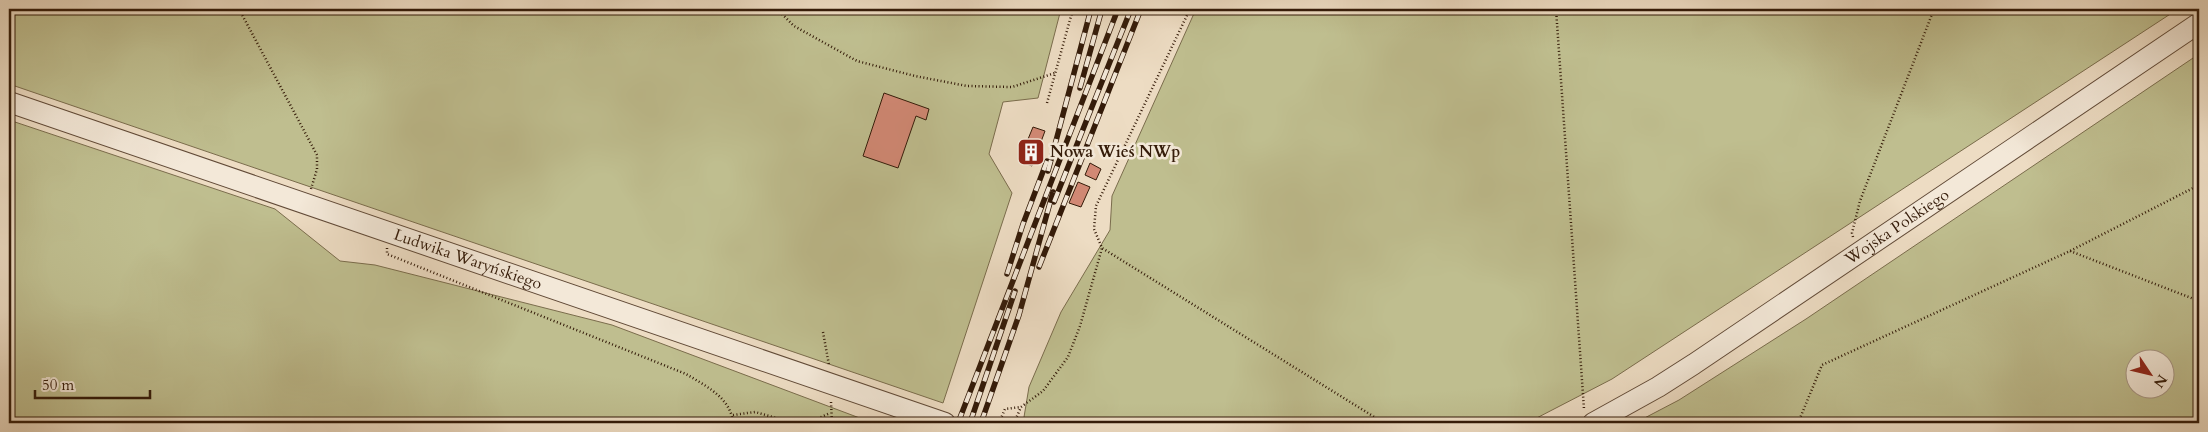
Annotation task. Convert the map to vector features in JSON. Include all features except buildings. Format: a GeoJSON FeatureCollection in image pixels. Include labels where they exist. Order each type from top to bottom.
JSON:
{"type":"FeatureCollection","features":[{"type":"Feature","properties":{"kind":"street","name":"Wojska Polskiego"},"geometry":{"type":"LineString","coordinates":[[1589,418],[1658,387],[1694,364],[2199,24]]}},
{"type":"Feature","properties":{"kind":"street","name":"Ludwika Waryńskiego"},"geometry":{"type":"LineString","coordinates":[[9,102],[936,420]]}},
{"type":"Feature","properties":{"kind":"path"},"geometry":{"type":"LineString","coordinates":[[239,9],[316,155],[316,169],[307,205]]}},
{"type":"Feature","properties":{"kind":"path"},"geometry":{"type":"LineString","coordinates":[[777,9],[794,26],[857,61],[915,76],[967,86],[1012,87],[1055,73]]}},
{"type":"Feature","properties":{"kind":"path"},"geometry":{"type":"LineString","coordinates":[[1047,103],[1073,9]]}},
{"type":"Feature","properties":{"kind":"path"},"geometry":{"type":"LineString","coordinates":[[1190,9],[1096,206],[1094,229],[1102,248],[1384,423]]}},
{"type":"Feature","properties":{"kind":"path"},"geometry":{"type":"LineString","coordinates":[[1556,9],[1589,418]]}},
{"type":"Feature","properties":{"kind":"path"},"geometry":{"type":"LineString","coordinates":[[1858,254],[1852,233],[1860,201],[1934,9]]}},
{"type":"Feature","properties":{"kind":"path"},"geometry":{"type":"LineString","coordinates":[[1798,423],[1822,366],[2070,251],[2199,185]]}},
{"type":"Feature","properties":{"kind":"path"},"geometry":{"type":"LineString","coordinates":[[388,232],[387,254],[686,374],[725,401],[733,415],[733,423]]}},
{"type":"Feature","properties":{"kind":"path"},"geometry":{"type":"LineString","coordinates":[[999,423],[1005,409],[1021,407],[1043,391],[1068,357],[1080,326],[1102,248]]}},
{"type":"Feature","properties":{"kind":"path"},"geometry":{"type":"LineString","coordinates":[[2070,251],[2199,301]]}},
{"type":"Feature","properties":{"kind":"path"},"geometry":{"type":"LineString","coordinates":[[824,332],[830,371]]}},
{"type":"Feature","properties":{"kind":"path"},"geometry":{"type":"LineString","coordinates":[[832,396],[830,413],[832,423]]}},
{"type":"Feature","properties":{"kind":"path"},"geometry":{"type":"LineString","coordinates":[[1014,423],[1021,407]]}},
{"type":"Feature","properties":{"kind":"path"},"geometry":{"type":"LineString","coordinates":[[733,415],[755,412],[794,423]]}},
{"type":"Feature","properties":{"kind":"path"},"geometry":{"type":"LineString","coordinates":[[808,423],[830,413]]}},
{"type":"Feature","properties":{"kind":"shaded area"},"geometry":{"type":"Polygon","coordinates":[[[9,9],[1061,9],[1038,98],[1003,102],[989,154],[1012,193],[943,403],[9,84],[9,9]]]}},
{"type":"Feature","properties":{"kind":"shaded area"},"geometry":{"type":"Polygon","coordinates":[[[1196,9],[2178,9],[1612,379],[1527,423],[1023,423],[1029,387],[1061,312],[1110,230],[1112,196],[1196,9]]]}},
{"type":"Feature","properties":{"kind":"shaded area"},"geometry":{"type":"Polygon","coordinates":[[[2199,54],[2199,423],[1635,423],[1679,400],[1806,319],[2199,54]]]}},
{"type":"Feature","properties":{"kind":"shaded area"},"geometry":{"type":"Polygon","coordinates":[[[9,120],[275,209],[340,261],[375,265],[612,325],[873,423],[9,423],[9,120]]]}},
{"type":"Feature","properties":{"kind":"railway"},"geometry":{"type":"LineString","coordinates":[[1048,171],[1091,9]]}},
{"type":"Feature","properties":{"kind":"railway"},"geometry":{"type":"LineString","coordinates":[[1080,88],[1102,9]]}},
{"type":"Feature","properties":{"kind":"railway"},"geometry":{"type":"LineString","coordinates":[[958,423],[1118,9]]}},
{"type":"Feature","properties":{"kind":"railway"},"geometry":{"type":"LineString","coordinates":[[1054,202],[1131,9]]}},
{"type":"Feature","properties":{"kind":"railway"},"geometry":{"type":"LineString","coordinates":[[1039,267],[1141,9]]}},
{"type":"Feature","properties":{"kind":"railway"},"geometry":{"type":"LineString","coordinates":[[1007,274],[1023,224],[1047,161]]}},
{"type":"Feature","properties":{"kind":"railway"},"geometry":{"type":"LineString","coordinates":[[981,423],[1019,315],[1053,192]]}},
{"type":"Feature","properties":{"kind":"railway"},"geometry":{"type":"LineString","coordinates":[[970,423],[1015,291]]}},
{"type":"Feature","properties":{"kind":"place","name":"Nowa Wieś NWp"},"geometry":{"type":"Point","coordinates":[1031,152]}}]}
